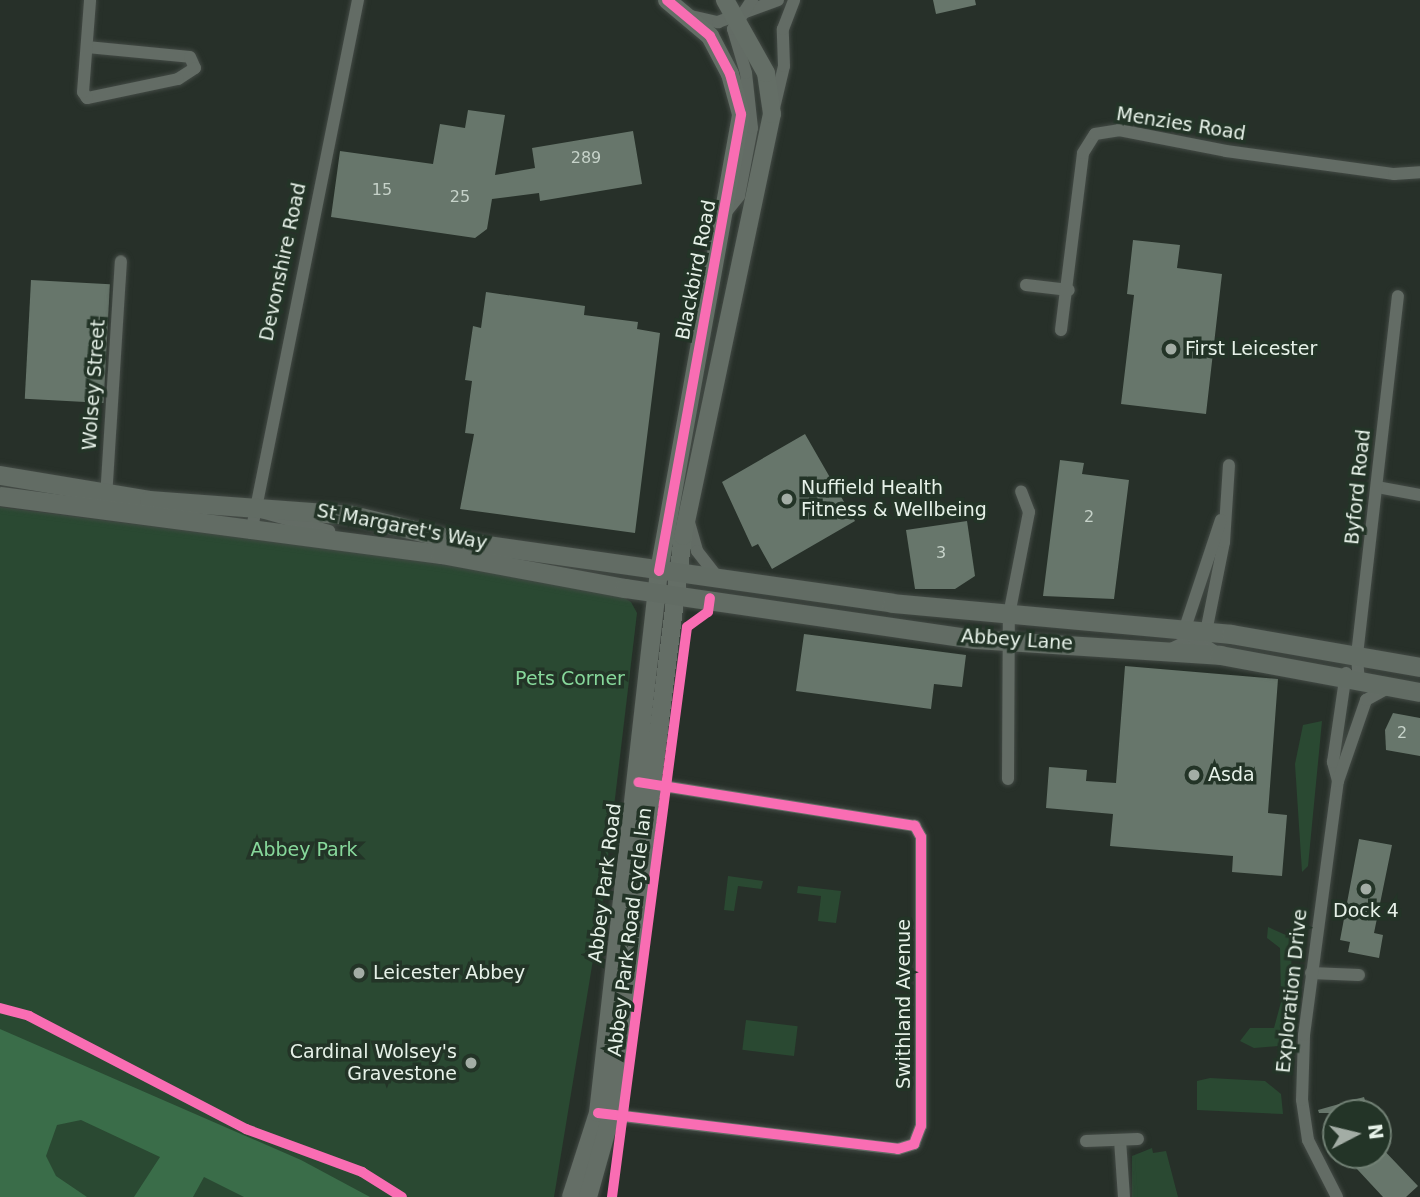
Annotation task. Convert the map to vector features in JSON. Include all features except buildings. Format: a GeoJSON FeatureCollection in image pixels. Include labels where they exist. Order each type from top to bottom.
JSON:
{"type":"FeatureCollection","features":[{"type":"Feature","properties":{"kind":"main road","name":"St Margaret's Way"},"geometry":{"type":"LineString","coordinates":[[0,475],[106,503],[251,533],[370,547],[677,594]]}},
{"type":"Feature","properties":{"kind":"main road","name":"St Margaret's Way"},"geometry":{"type":"LineString","coordinates":[[0,496],[106,503],[257,506],[352,515],[459,541],[668,572]]}},
{"type":"Feature","properties":{"kind":"main road","name":"Abbey Lane"},"geometry":{"type":"LineString","coordinates":[[668,572],[1009,615],[1285,644],[1325,656],[1351,672],[1389,687],[1420,692]]}},
{"type":"Feature","properties":{"kind":"main road","name":"Abbey Lane"},"geometry":{"type":"LineString","coordinates":[[677,594],[1007,643],[1220,655],[1351,672],[1420,667]]}},
{"type":"Feature","properties":{"kind":"street"},"geometry":{"type":"LineString","coordinates":[[87,47],[190,57],[195,68],[178,79],[94,100],[83,92],[90,0]]}},
{"type":"Feature","properties":{"kind":"street","name":"Devonshire Road"},"geometry":{"type":"LineString","coordinates":[[251,533],[274,401],[358,0]]}},
{"type":"Feature","properties":{"kind":"street","name":"Blackbird Road"},"geometry":{"type":"LineString","coordinates":[[667,0],[691,16],[724,63],[741,114],[727,211],[709,297],[668,572]]}},
{"type":"Feature","properties":{"kind":"street","name":"Blackbird Road"},"geometry":{"type":"LineString","coordinates":[[668,572],[687,516],[772,114],[766,73],[725,0]]}},
{"type":"Feature","properties":{"kind":"street"},"geometry":{"type":"LineString","coordinates":[[737,18],[752,0]]}},
{"type":"Feature","properties":{"kind":"street"},"geometry":{"type":"LineString","coordinates":[[691,16],[718,22],[737,18],[778,0]]}},
{"type":"Feature","properties":{"kind":"street"},"geometry":{"type":"LineString","coordinates":[[772,114],[784,66],[783,29],[794,0]]}},
{"type":"Feature","properties":{"kind":"street","name":"Blackbird Road"},"geometry":{"type":"LineString","coordinates":[[727,211],[739,196],[752,128],[746,73],[734,41],[737,18]]}},
{"type":"Feature","properties":{"kind":"street","name":"Menzies Road"},"geometry":{"type":"LineString","coordinates":[[1061,330],[1069,290],[1083,153],[1087,142],[1106,130],[1394,174],[1420,172]]}},
{"type":"Feature","properties":{"kind":"street","name":"Wolsey Street"},"geometry":{"type":"LineString","coordinates":[[106,503],[121,261]]}},
{"type":"Feature","properties":{"kind":"street"},"geometry":{"type":"LineString","coordinates":[[1027,285],[1069,290]]}},
{"type":"Feature","properties":{"kind":"street","name":"Byford Road"},"geometry":{"type":"LineString","coordinates":[[1351,672],[1377,487],[1398,296]]}},
{"type":"Feature","properties":{"kind":"street"},"geometry":{"type":"LineString","coordinates":[[709,297],[731,302]]}},
{"type":"Feature","properties":{"kind":"street"},"geometry":{"type":"LineString","coordinates":[[1195,633],[1223,517],[1230,465]]}},
{"type":"Feature","properties":{"kind":"street"},"geometry":{"type":"LineString","coordinates":[[1377,487],[1420,495]]}},
{"type":"Feature","properties":{"kind":"street"},"geometry":{"type":"LineString","coordinates":[[1008,779],[1009,615],[1029,512],[1021,491]]}},
{"type":"Feature","properties":{"kind":"street"},"geometry":{"type":"LineString","coordinates":[[257,506],[263,517],[330,531],[370,547]]}},
{"type":"Feature","properties":{"kind":"street"},"geometry":{"type":"LineString","coordinates":[[687,516],[697,551],[718,578]]}},
{"type":"Feature","properties":{"kind":"street"},"geometry":{"type":"LineString","coordinates":[[1163,653],[1195,633],[1224,542],[1223,517]]}},
{"type":"Feature","properties":{"kind":"street","name":"Abbey Park Road"},"geometry":{"type":"LineString","coordinates":[[647,783],[656,592],[668,572]]}},
{"type":"Feature","properties":{"kind":"street","name":"Abbey Park Road"},"geometry":{"type":"LineString","coordinates":[[588,1197],[604,1114],[647,783],[677,594],[668,572]]}},
{"type":"Feature","properties":{"kind":"street"},"geometry":{"type":"LineString","coordinates":[[1195,633],[1220,655]]}},
{"type":"Feature","properties":{"kind":"street"},"geometry":{"type":"LineString","coordinates":[[1351,672],[1366,700],[1389,687]]}},
{"type":"Feature","properties":{"kind":"street","name":"Exploration Drive"},"geometry":{"type":"LineString","coordinates":[[1338,781],[1333,762],[1351,672]]}},
{"type":"Feature","properties":{"kind":"street","name":"Exploration Drive"},"geometry":{"type":"LineString","coordinates":[[1332,1195],[1313,1158],[1304,1120],[1311,973],[1338,781],[1366,700]]}},
{"type":"Feature","properties":{"kind":"street","name":"Swithland Avenue"},"geometry":{"type":"LineString","coordinates":[[604,1114],[898,1149],[914,1144],[920,1126],[919,831],[905,820],[647,783]]}},
{"type":"Feature","properties":{"kind":"street"},"geometry":{"type":"LineString","coordinates":[[1311,973],[1359,975]]}},
{"type":"Feature","properties":{"kind":"street","name":"Abbey Park Road"},"geometry":{"type":"LineString","coordinates":[[571,1197],[604,1114]]}},
{"type":"Feature","properties":{"kind":"street"},"geometry":{"type":"LineString","coordinates":[[1086,1141],[1138,1139]]}},
{"type":"Feature","properties":{"kind":"street"},"geometry":{"type":"LineString","coordinates":[[1120,1140],[1124,1197]]}},
{"type":"Feature","properties":{"kind":"green space","name":"Abbey Park"},"geometry":{"type":"Polygon","coordinates":[[[0,507],[424,561],[621,596],[631,602],[637,613],[603,899],[554,1197],[0,1197],[0,507]]]}},
{"type":"Feature","properties":{"kind":"green space"},"geometry":{"type":"Polygon","coordinates":[[[1322,721],[1308,866],[1302,872],[1295,764],[1303,725],[1322,721]]]}},
{"type":"Feature","properties":{"kind":"green space"},"geometry":{"type":"Polygon","coordinates":[[[728,876],[763,881],[761,889],[738,886],[734,911],[724,910],[728,876]]]}},
{"type":"Feature","properties":{"kind":"green space"},"geometry":{"type":"Polygon","coordinates":[[[798,886],[841,891],[836,923],[818,921],[821,896],[797,893],[798,886]]]}},
{"type":"Feature","properties":{"kind":"green space"},"geometry":{"type":"Polygon","coordinates":[[[1268,927],[1288,936],[1292,945],[1290,1004],[1278,1046],[1254,1048],[1240,1041],[1250,1028],[1274,1028],[1281,1002],[1280,948],[1267,938],[1268,927]]]}},
{"type":"Feature","properties":{"kind":"green space"},"geometry":{"type":"Polygon","coordinates":[[[746,1020],[798,1026],[794,1056],[742,1050],[746,1020]]]}},
{"type":"Feature","properties":{"kind":"green space"},"geometry":{"type":"Polygon","coordinates":[[[1210,1078],[1265,1081],[1281,1094],[1283,1114],[1197,1110],[1197,1081],[1210,1078]]]}},
{"type":"Feature","properties":{"kind":"green space"},"geometry":{"type":"Polygon","coordinates":[[[1152,1148],[1153,1153],[1166,1151],[1178,1197],[1132,1197],[1132,1156],[1152,1148]]]}},
{"type":"Feature","properties":{"kind":"shaded area"},"geometry":{"type":"Polygon","coordinates":[[[0,1029],[301,1160],[370,1197],[244,1197],[204,1177],[193,1197],[134,1197],[160,1157],[81,1120],[57,1125],[46,1156],[56,1176],[87,1197],[0,1197],[0,1029]]]}},
{"type":"Feature","properties":{"kind":"cycle path"},"geometry":{"type":"LineString","coordinates":[[659,571],[741,114],[730,74],[710,36],[667,0]]}},
{"type":"Feature","properties":{"kind":"cycle path","name":"Abbey Park Road cycle lan"},"geometry":{"type":"LineString","coordinates":[[612,1197],[687,627],[708,612],[710,598]]}},
{"type":"Feature","properties":{"kind":"cycle path"},"geometry":{"type":"LineString","coordinates":[[598,1113],[898,1149],[914,1144],[921,1126],[921,837],[915,826],[638,782]]}},
{"type":"Feature","properties":{"kind":"cycle path"},"geometry":{"type":"LineString","coordinates":[[0,1008],[29,1016],[246,1129],[362,1172],[402,1197]]}},
{"type":"Feature","properties":{"kind":"place","name":"First Leicester"},"geometry":{"type":"Point","coordinates":[1171,349]}},
{"type":"Feature","properties":{"kind":"place","name":"Nuffield Health Fitness & Wellbeing"},"geometry":{"type":"Point","coordinates":[787,499]}},
{"type":"Feature","properties":{"kind":"place","name":"Asda"},"geometry":{"type":"Point","coordinates":[1194,775]}},
{"type":"Feature","properties":{"kind":"place","name":"Dock 4"},"geometry":{"type":"Point","coordinates":[1366,889]}},
{"type":"Feature","properties":{"kind":"place","name":"Leicester Abbey"},"geometry":{"type":"Point","coordinates":[359,973]}},
{"type":"Feature","properties":{"kind":"place","name":"Cardinal Wolsey's Gravestone"},"geometry":{"type":"Point","coordinates":[471,1063]}},
{"type":"Feature","properties":{"kind":"park label","name":"Pets Corner"},"geometry":{"type":"Point","coordinates":[570,679]}}]}
